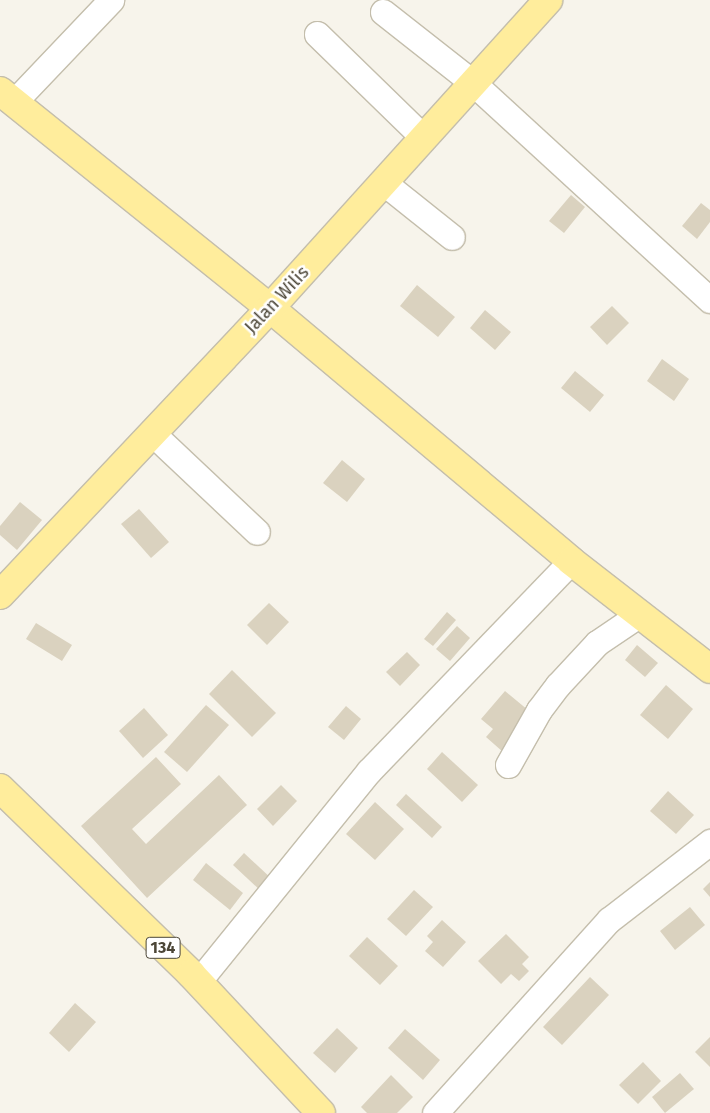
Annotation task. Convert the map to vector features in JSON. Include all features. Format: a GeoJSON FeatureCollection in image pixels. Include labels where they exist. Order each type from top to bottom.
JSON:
{"type":"FeatureCollection","features":[{"type":"Feature","properties":{"kind":"main road","name":"Jalan Wilis"},"geometry":{"type":"LineString","coordinates":[[0,594],[270,308],[548,0]]}},
{"type":"Feature","properties":{"kind":"main road"},"geometry":{"type":"LineString","coordinates":[[7,96],[270,308],[571,561],[710,669]]}},
{"type":"Feature","properties":{"kind":"main road","name":"134"},"geometry":{"type":"LineString","coordinates":[[0,788],[198,982],[321,1113]]}},
{"type":"Feature","properties":{"kind":"street"},"geometry":{"type":"LineString","coordinates":[[7,96],[111,0]]}},
{"type":"Feature","properties":{"kind":"street"},"geometry":{"type":"LineString","coordinates":[[383,12],[472,82],[710,300]]}},
{"type":"Feature","properties":{"kind":"street"},"geometry":{"type":"LineString","coordinates":[[317,34],[423,137]]}},
{"type":"Feature","properties":{"kind":"street"},"geometry":{"type":"LineString","coordinates":[[383,182],[452,238]]}},
{"type":"Feature","properties":{"kind":"street"},"geometry":{"type":"LineString","coordinates":[[152,434],[257,532]]}},
{"type":"Feature","properties":{"kind":"street"},"geometry":{"type":"LineString","coordinates":[[198,982],[328,818],[369,771],[571,561]]}},
{"type":"Feature","properties":{"kind":"street"},"geometry":{"type":"LineString","coordinates":[[508,766],[558,685],[597,643],[640,614]]}},
{"type":"Feature","properties":{"kind":"street"},"geometry":{"type":"LineString","coordinates":[[435,1113],[609,920],[710,842]]}},
{"type":"Feature","properties":{"kind":"building"},"geometry":{"type":"Polygon","coordinates":[[[571,195],[585,207],[564,233],[549,221],[571,195]]]}},
{"type":"Feature","properties":{"kind":"building"},"geometry":{"type":"Polygon","coordinates":[[[701,203],[710,210],[710,222],[697,239],[682,226],[701,203]]]}},
{"type":"Feature","properties":{"kind":"building"},"geometry":{"type":"Polygon","coordinates":[[[417,285],[455,317],[438,337],[400,306],[417,285]]]}},
{"type":"Feature","properties":{"kind":"building"},"geometry":{"type":"Polygon","coordinates":[[[612,306],[629,323],[607,345],[590,327],[612,306]]]}},
{"type":"Feature","properties":{"kind":"building"},"geometry":{"type":"Polygon","coordinates":[[[485,310],[511,332],[495,350],[470,328],[485,310]]]}},
{"type":"Feature","properties":{"kind":"building"},"geometry":{"type":"Polygon","coordinates":[[[662,359],[689,379],[674,401],[647,381],[662,359]]]}},
{"type":"Feature","properties":{"kind":"building"},"geometry":{"type":"Polygon","coordinates":[[[575,371],[604,395],[590,412],[561,388],[575,371]]]}},
{"type":"Feature","properties":{"kind":"building"},"geometry":{"type":"Polygon","coordinates":[[[342,460],[365,479],[347,502],[323,483],[342,460]]]}},
{"type":"Feature","properties":{"kind":"building"},"geometry":{"type":"Polygon","coordinates":[[[20,502],[42,520],[17,550],[0,535],[0,526],[20,502]]]}},
{"type":"Feature","properties":{"kind":"building"},"geometry":{"type":"Polygon","coordinates":[[[139,509],[169,542],[151,558],[121,524],[139,509]]]}},
{"type":"Feature","properties":{"kind":"building"},"geometry":{"type":"Polygon","coordinates":[[[269,603],[289,622],[267,645],[247,625],[269,603]]]}},
{"type":"Feature","properties":{"kind":"building"},"geometry":{"type":"Polygon","coordinates":[[[447,612],[456,620],[433,646],[424,639],[447,612]]]}},
{"type":"Feature","properties":{"kind":"building"},"geometry":{"type":"Polygon","coordinates":[[[36,623],[72,645],[62,661],[26,639],[36,623]]]}},
{"type":"Feature","properties":{"kind":"building"},"geometry":{"type":"Polygon","coordinates":[[[457,626],[470,638],[450,661],[436,649],[457,626]]]}},
{"type":"Feature","properties":{"kind":"building"},"geometry":{"type":"Polygon","coordinates":[[[637,645],[658,663],[645,677],[625,660],[637,645]]]}},
{"type":"Feature","properties":{"kind":"building"},"geometry":{"type":"Polygon","coordinates":[[[407,652],[420,665],[400,686],[386,672],[407,652]]]}},
{"type":"Feature","properties":{"kind":"building"},"geometry":{"type":"Polygon","coordinates":[[[232,670],[276,713],[252,737],[209,694],[232,670]]]}},
{"type":"Feature","properties":{"kind":"building"},"geometry":{"type":"Polygon","coordinates":[[[666,685],[693,709],[668,739],[640,715],[666,685]]]}},
{"type":"Feature","properties":{"kind":"building"},"geometry":{"type":"Polygon","coordinates":[[[505,691],[534,715],[503,752],[486,737],[493,729],[481,719],[505,691]]]}},
{"type":"Feature","properties":{"kind":"building"},"geometry":{"type":"Polygon","coordinates":[[[206,705],[229,725],[187,772],[164,752],[206,705]]]}},
{"type":"Feature","properties":{"kind":"building"},"geometry":{"type":"Polygon","coordinates":[[[346,706],[361,719],[344,740],[328,727],[346,706]]]}},
{"type":"Feature","properties":{"kind":"building"},"geometry":{"type":"Polygon","coordinates":[[[144,708],[168,735],[143,758],[119,731],[144,708]]]}},
{"type":"Feature","properties":{"kind":"building"},"geometry":{"type":"Polygon","coordinates":[[[442,752],[478,785],[462,802],[427,769],[442,752]]]}},
{"type":"Feature","properties":{"kind":"building"},"geometry":{"type":"Polygon","coordinates":[[[156,757],[181,784],[132,829],[146,844],[219,775],[247,805],[147,898],[81,826],[156,757]]]}},
{"type":"Feature","properties":{"kind":"building"},"geometry":{"type":"Polygon","coordinates":[[[281,785],[297,801],[273,826],[257,809],[281,785]]]}},
{"type":"Feature","properties":{"kind":"building"},"geometry":{"type":"Polygon","coordinates":[[[668,791],[694,815],[676,834],[650,811],[668,791]]]}},
{"type":"Feature","properties":{"kind":"building"},"geometry":{"type":"Polygon","coordinates":[[[406,794],[442,827],[432,838],[396,805],[406,794]]]}},
{"type":"Feature","properties":{"kind":"building"},"geometry":{"type":"Polygon","coordinates":[[[375,802],[404,829],[375,860],[346,834],[375,802]]]}},
{"type":"Feature","properties":{"kind":"building"},"geometry":{"type":"Polygon","coordinates":[[[244,853],[273,880],[262,892],[233,865],[244,853]]]}},
{"type":"Feature","properties":{"kind":"building"},"geometry":{"type":"Polygon","coordinates":[[[206,863],[243,893],[230,910],[193,880],[206,863]]]}},
{"type":"Feature","properties":{"kind":"building"},"geometry":{"type":"Polygon","coordinates":[[[710,882],[710,897],[703,889],[710,882]]]}},
{"type":"Feature","properties":{"kind":"building"},"geometry":{"type":"Polygon","coordinates":[[[414,890],[433,907],[406,936],[387,919],[414,890]]]}},
{"type":"Feature","properties":{"kind":"building"},"geometry":{"type":"Polygon","coordinates":[[[690,907],[705,925],[675,950],[660,931],[690,907]]]}},
{"type":"Feature","properties":{"kind":"building"},"geometry":{"type":"Polygon","coordinates":[[[442,920],[466,942],[443,967],[425,951],[433,942],[427,936],[442,920]]]}},
{"type":"Feature","properties":{"kind":"building"},"geometry":{"type":"Polygon","coordinates":[[[506,934],[529,957],[522,964],[529,971],[519,981],[511,974],[501,984],[478,961],[506,934]]]}},
{"type":"Feature","properties":{"kind":"building"},"geometry":{"type":"Polygon","coordinates":[[[367,937],[398,966],[380,985],[349,956],[367,937]]]}},
{"type":"Feature","properties":{"kind":"building"},"geometry":{"type":"Polygon","coordinates":[[[590,977],[609,995],[562,1045],[543,1027],[590,977]]]}},
{"type":"Feature","properties":{"kind":"building"},"geometry":{"type":"Polygon","coordinates":[[[75,1003],[96,1022],[69,1052],[49,1033],[75,1003]]]}},
{"type":"Feature","properties":{"kind":"building"},"geometry":{"type":"Polygon","coordinates":[[[337,1028],[358,1048],[335,1073],[313,1053],[337,1028]]]}},
{"type":"Feature","properties":{"kind":"building"},"geometry":{"type":"Polygon","coordinates":[[[405,1029],[440,1060],[423,1080],[388,1048],[405,1029]]]}},
{"type":"Feature","properties":{"kind":"building"},"geometry":{"type":"Polygon","coordinates":[[[710,1037],[710,1067],[695,1052],[710,1037]]]}},
{"type":"Feature","properties":{"kind":"building"},"geometry":{"type":"Polygon","coordinates":[[[643,1062],[661,1081],[638,1104],[619,1085],[643,1062]]]}},
{"type":"Feature","properties":{"kind":"building"},"geometry":{"type":"Polygon","coordinates":[[[680,1073],[694,1089],[665,1113],[652,1097],[680,1073]]]}},
{"type":"Feature","properties":{"kind":"building"},"geometry":{"type":"Polygon","coordinates":[[[391,1075],[413,1097],[397,1113],[367,1113],[361,1107],[391,1075]]]}}]}
